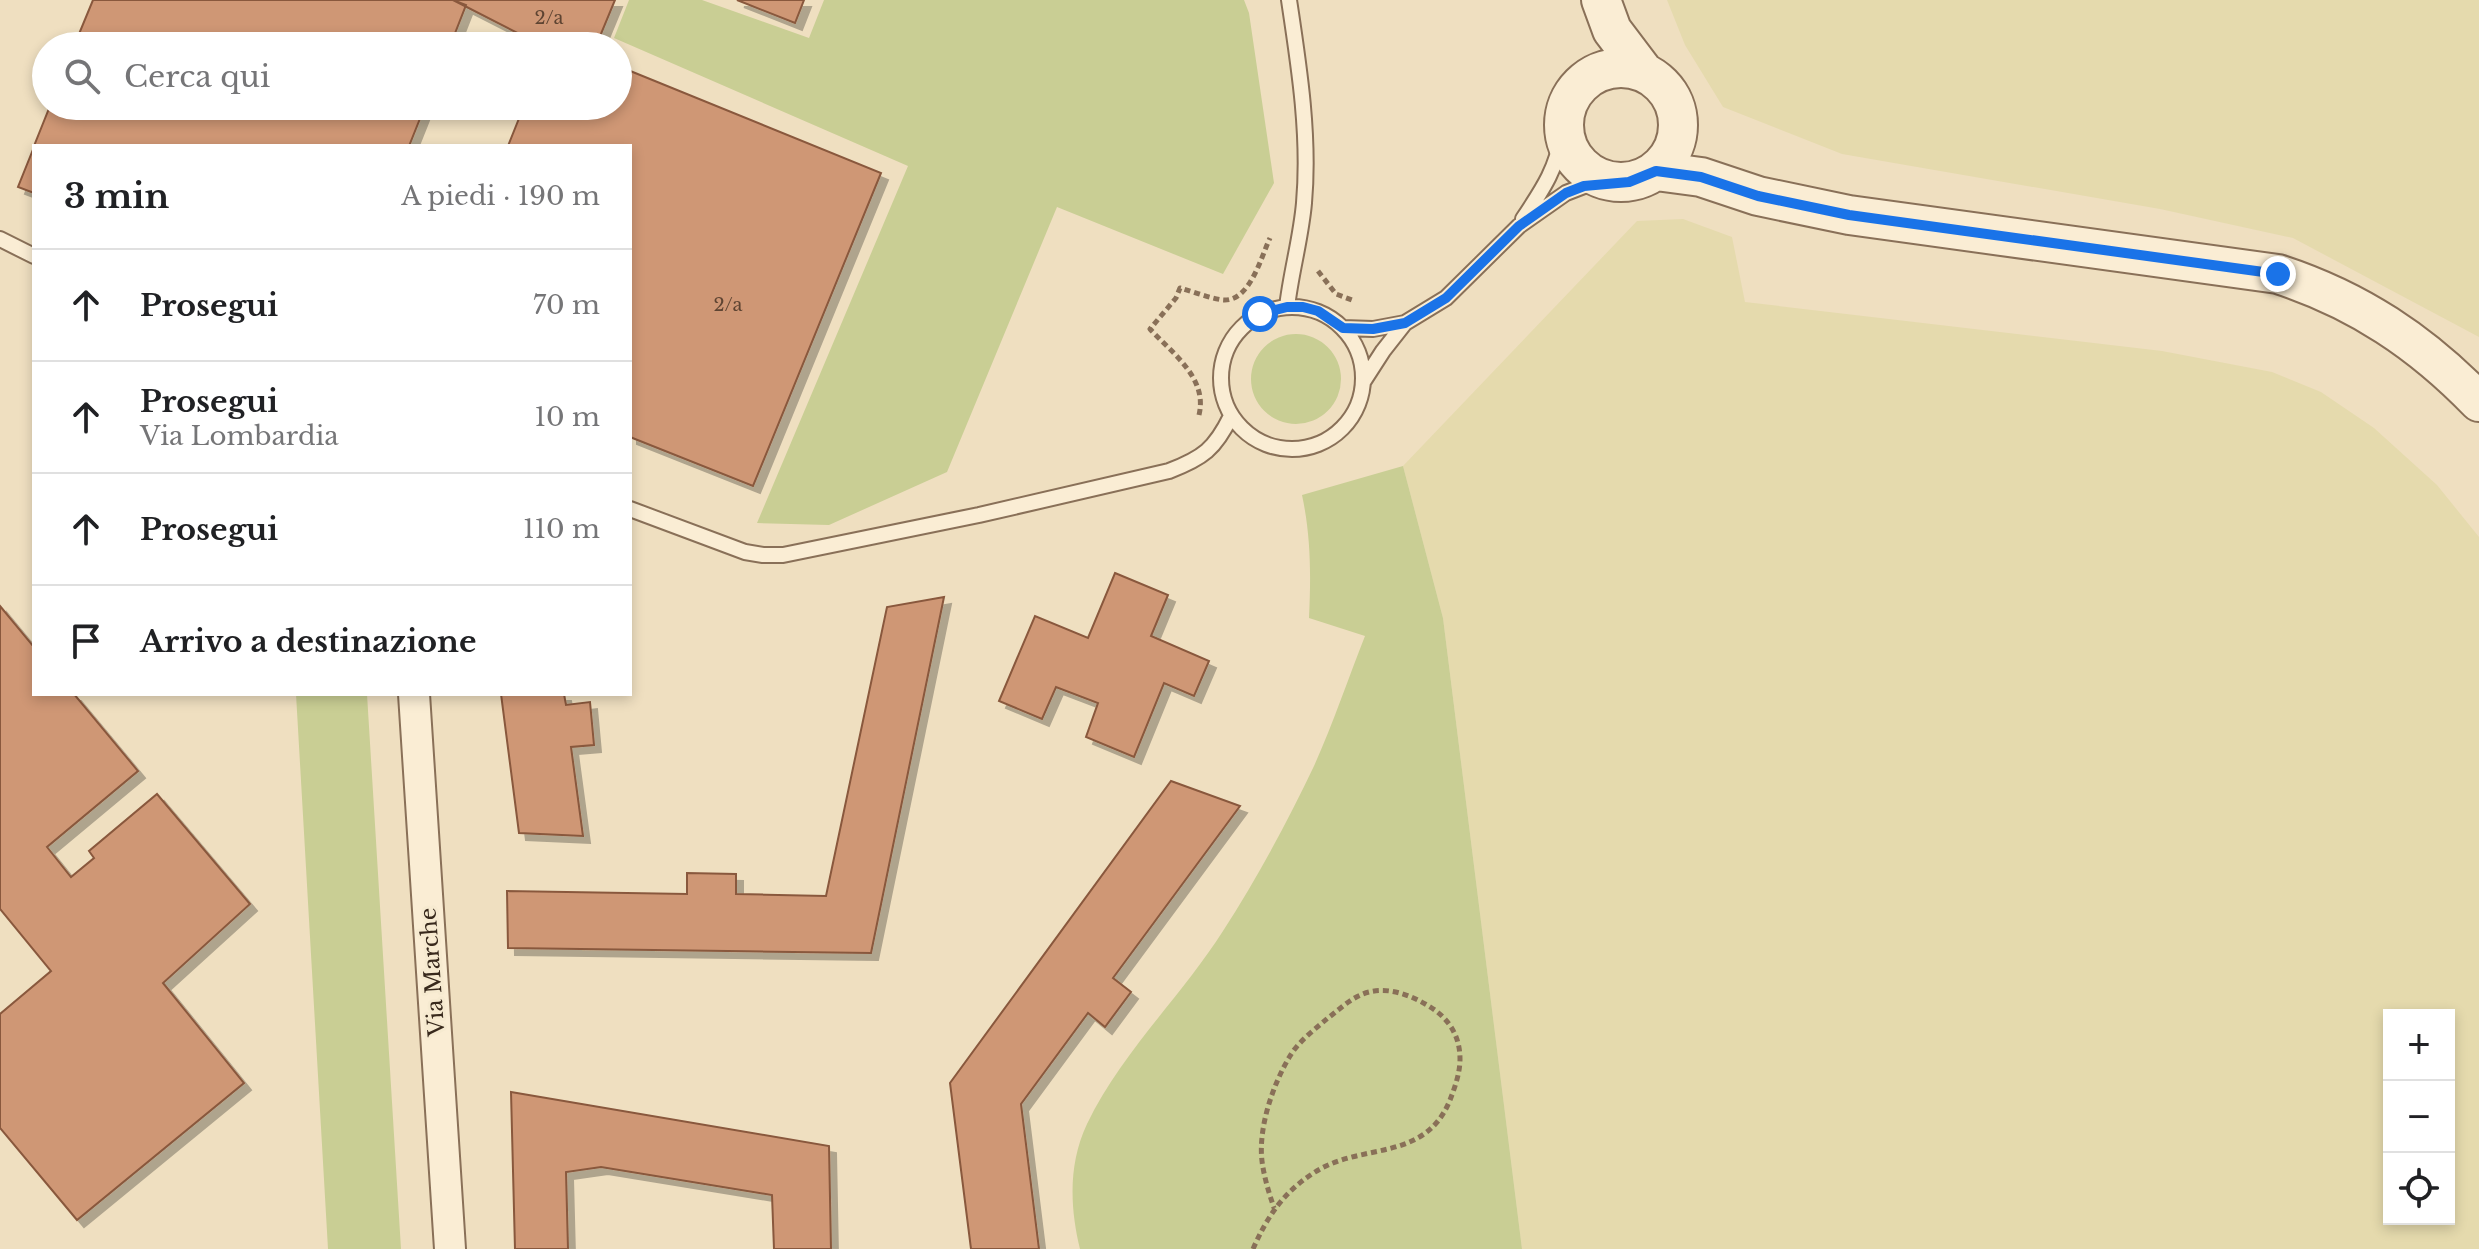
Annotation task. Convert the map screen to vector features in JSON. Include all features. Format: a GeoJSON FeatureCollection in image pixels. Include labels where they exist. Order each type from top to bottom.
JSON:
{"type":"FeatureCollection","features":[{"type":"Feature","properties":{"kind":"street"},"geometry":{"type":"LineString","coordinates":[[1585,80],[1591,0]]}},
{"type":"Feature","properties":{"kind":"street"},"geometry":{"type":"LineString","coordinates":[[1601,0],[1612,30],[1643,71]]}},
{"type":"Feature","properties":{"kind":"street"},"geometry":{"type":"LineString","coordinates":[[1607,69],[1643,71],[1660,82],[1672,98],[1678,117],[1678,137],[1665,162],[1643,178],[1614,182],[1590,173],[1580,165],[1567,143],[1564,130],[1568,102],[1585,80],[1607,69]]}},
{"type":"Feature","properties":{"kind":"street"},"geometry":{"type":"LineString","coordinates":[[1678,137],[1690,158],[1726,185]]}},
{"type":"Feature","properties":{"kind":"street"},"geometry":{"type":"LineString","coordinates":[[1656,171],[1679,172],[1758,196],[1849,215],[2278,274],[2322,288],[2407,337],[2479,402]]}},
{"type":"Feature","properties":{"kind":"street","name":"Via Marche"},"geometry":{"type":"LineString","coordinates":[[414,696],[450,1249]]}},
{"type":"Feature","properties":{"kind":"lane"},"geometry":{"type":"LineString","coordinates":[[1287,307],[1304,204],[1305,166],[1301,99],[1289,0]]}},
{"type":"Feature","properties":{"kind":"lane"},"geometry":{"type":"LineString","coordinates":[[1519,226],[1552,175],[1564,130]]}},
{"type":"Feature","properties":{"kind":"lane"},"geometry":{"type":"LineString","coordinates":[[1363,383],[1405,323],[1446,298],[1519,226],[1566,193],[1584,186],[1614,182]]}},
{"type":"Feature","properties":{"kind":"lane"},"geometry":{"type":"LineString","coordinates":[[0,239],[32,255]]}},
{"type":"Feature","properties":{"kind":"lane"},"geometry":{"type":"LineString","coordinates":[[1287,307],[1318,311],[1343,328],[1355,344],[1362,363],[1361,396],[1349,421],[1329,439],[1304,448],[1276,448],[1263,444],[1240,428],[1231,416],[1221,388],[1221,369],[1235,335],[1248,321],[1260,314],[1287,307]]}},
{"type":"Feature","properties":{"kind":"lane"},"geometry":{"type":"LineString","coordinates":[[1343,328],[1373,329],[1405,323]]}},
{"type":"Feature","properties":{"kind":"lane"},"geometry":{"type":"LineString","coordinates":[[632,510],[745,552],[783,555],[979,515],[1169,471],[1195,461],[1210,450],[1231,416]]}},
{"type":"Feature","properties":{"kind":"path"},"geometry":{"type":"LineString","coordinates":[[1195,424],[1201,411],[1200,398],[1190,369],[1150,329],[1180,288],[1226,301],[1240,295],[1252,278],[1273,231]]}},
{"type":"Feature","properties":{"kind":"path"},"geometry":{"type":"LineString","coordinates":[[1253,1249],[1274,1208],[1293,1187],[1315,1172],[1338,1160],[1406,1145],[1425,1136],[1438,1123],[1456,1086],[1460,1046],[1451,1026],[1438,1011],[1415,998],[1394,992],[1371,992],[1352,999],[1310,1032],[1291,1055],[1278,1081],[1262,1136],[1261,1159],[1274,1208]]}},
{"type":"Feature","properties":{"kind":"shaded area"},"geometry":{"type":"Polygon","coordinates":[[[1667,0],[2479,0],[2479,337],[2293,238],[2160,209],[1842,154],[1723,107],[1685,45],[1667,0]]]}},
{"type":"Feature","properties":{"kind":"shaded area"},"geometry":{"type":"Polygon","coordinates":[[[1683,219],[1732,237],[1745,302],[2162,351],[2272,372],[2321,392],[2374,428],[2437,485],[2479,537],[2479,1249],[1522,1249],[1443,618],[1403,466],[1637,221],[1683,219]]]}},
{"type":"Feature","properties":{"kind":"green space"},"geometry":{"type":"Polygon","coordinates":[[[629,0],[702,0],[809,38],[824,0],[1244,0],[1249,13],[1274,183],[1223,274],[1057,207],[947,472],[829,525],[757,523],[908,166],[632,46],[632,32],[616,32],[629,0]]]}},
{"type":"Feature","properties":{"kind":"green space"},"geometry":{"type":"Polygon","coordinates":[[[1296,334],[1313,337],[1328,347],[1338,362],[1341,379],[1338,396],[1328,411],[1313,421],[1296,424],[1279,421],[1264,411],[1254,396],[1251,379],[1254,362],[1264,347],[1279,337],[1296,334]]]}},
{"type":"Feature","properties":{"kind":"green space"},"geometry":{"type":"Polygon","coordinates":[[[1403,466],[1443,618],[1522,1249],[1080,1249],[1074,1218],[1073,1186],[1076,1155],[1087,1124],[1117,1073],[1206,955],[1259,871],[1314,766],[1365,636],[1309,618],[1310,556],[1302,495],[1403,466]]]}},
{"type":"Feature","properties":{"kind":"green space"},"geometry":{"type":"Polygon","coordinates":[[[296,696],[367,696],[401,1249],[328,1249],[296,696]]]}},
{"type":"Feature","properties":{"kind":"building"},"geometry":{"type":"Polygon","coordinates":[[[93,0],[453,0],[466,5],[455,32],[80,32],[93,0]]]}},
{"type":"Feature","properties":{"kind":"building"},"geometry":{"type":"Polygon","coordinates":[[[453,0],[615,0],[602,32],[516,32],[453,0]]]}},
{"type":"Feature","properties":{"kind":"building"},"geometry":{"type":"Polygon","coordinates":[[[737,0],[804,0],[795,23],[737,0]]]}},
{"type":"Feature","properties":{"kind":"building"},"geometry":{"type":"Polygon","coordinates":[[[632,72],[881,173],[753,486],[632,438],[632,144],[509,144],[518,120],[632,120],[632,72]]]}},
{"type":"Feature","properties":{"kind":"building"},"geometry":{"type":"Polygon","coordinates":[[[44,120],[419,120],[410,144],[35,144],[44,120]]]}},
{"type":"Feature","properties":{"kind":"building"},"geometry":{"type":"Polygon","coordinates":[[[32,152],[32,192],[18,187],[32,152]]]}},
{"type":"Feature","properties":{"kind":"building"},"geometry":{"type":"Polygon","coordinates":[[[1115,573],[1168,595],[1151,636],[1209,661],[1194,696],[1164,683],[1134,757],[1086,737],[1098,703],[1056,687],[1042,719],[999,701],[1035,616],[1088,638],[1115,573]]]}},
{"type":"Feature","properties":{"kind":"building"},"geometry":{"type":"Polygon","coordinates":[[[944,597],[871,953],[508,948],[507,891],[687,894],[687,873],[736,874],[736,894],[826,896],[887,607],[944,597]]]}},
{"type":"Feature","properties":{"kind":"building"},"geometry":{"type":"Polygon","coordinates":[[[0,606],[32,645],[32,696],[76,696],[138,771],[47,847],[71,877],[94,858],[89,851],[157,794],[250,904],[163,983],[244,1083],[77,1220],[0,1128],[0,1014],[51,971],[0,909],[0,606]]]}},
{"type":"Feature","properties":{"kind":"building"},"geometry":{"type":"Polygon","coordinates":[[[501,696],[564,696],[566,705],[590,702],[594,745],[571,747],[583,836],[519,833],[501,696]]]}},
{"type":"Feature","properties":{"kind":"building"},"geometry":{"type":"Polygon","coordinates":[[[1171,781],[1240,806],[1113,978],[1131,992],[1105,1027],[1088,1013],[1021,1104],[1039,1249],[971,1249],[950,1083],[1171,781]]]}},
{"type":"Feature","properties":{"kind":"building"},"geometry":{"type":"Polygon","coordinates":[[[511,1092],[829,1146],[831,1249],[774,1249],[772,1195],[601,1167],[566,1172],[568,1249],[515,1249],[511,1092]]]}},
{"type":"Feature","properties":{"kind":"route"},"geometry":{"type":"LineString","coordinates":[[1260,314],[1273,309],[1303,307],[1318,311],[1343,328],[1373,329],[1405,323],[1446,298],[1519,226],[1566,193],[1584,186],[1629,182],[1656,171],[1701,177],[1758,196],[1849,215],[2278,274]]}}]}
